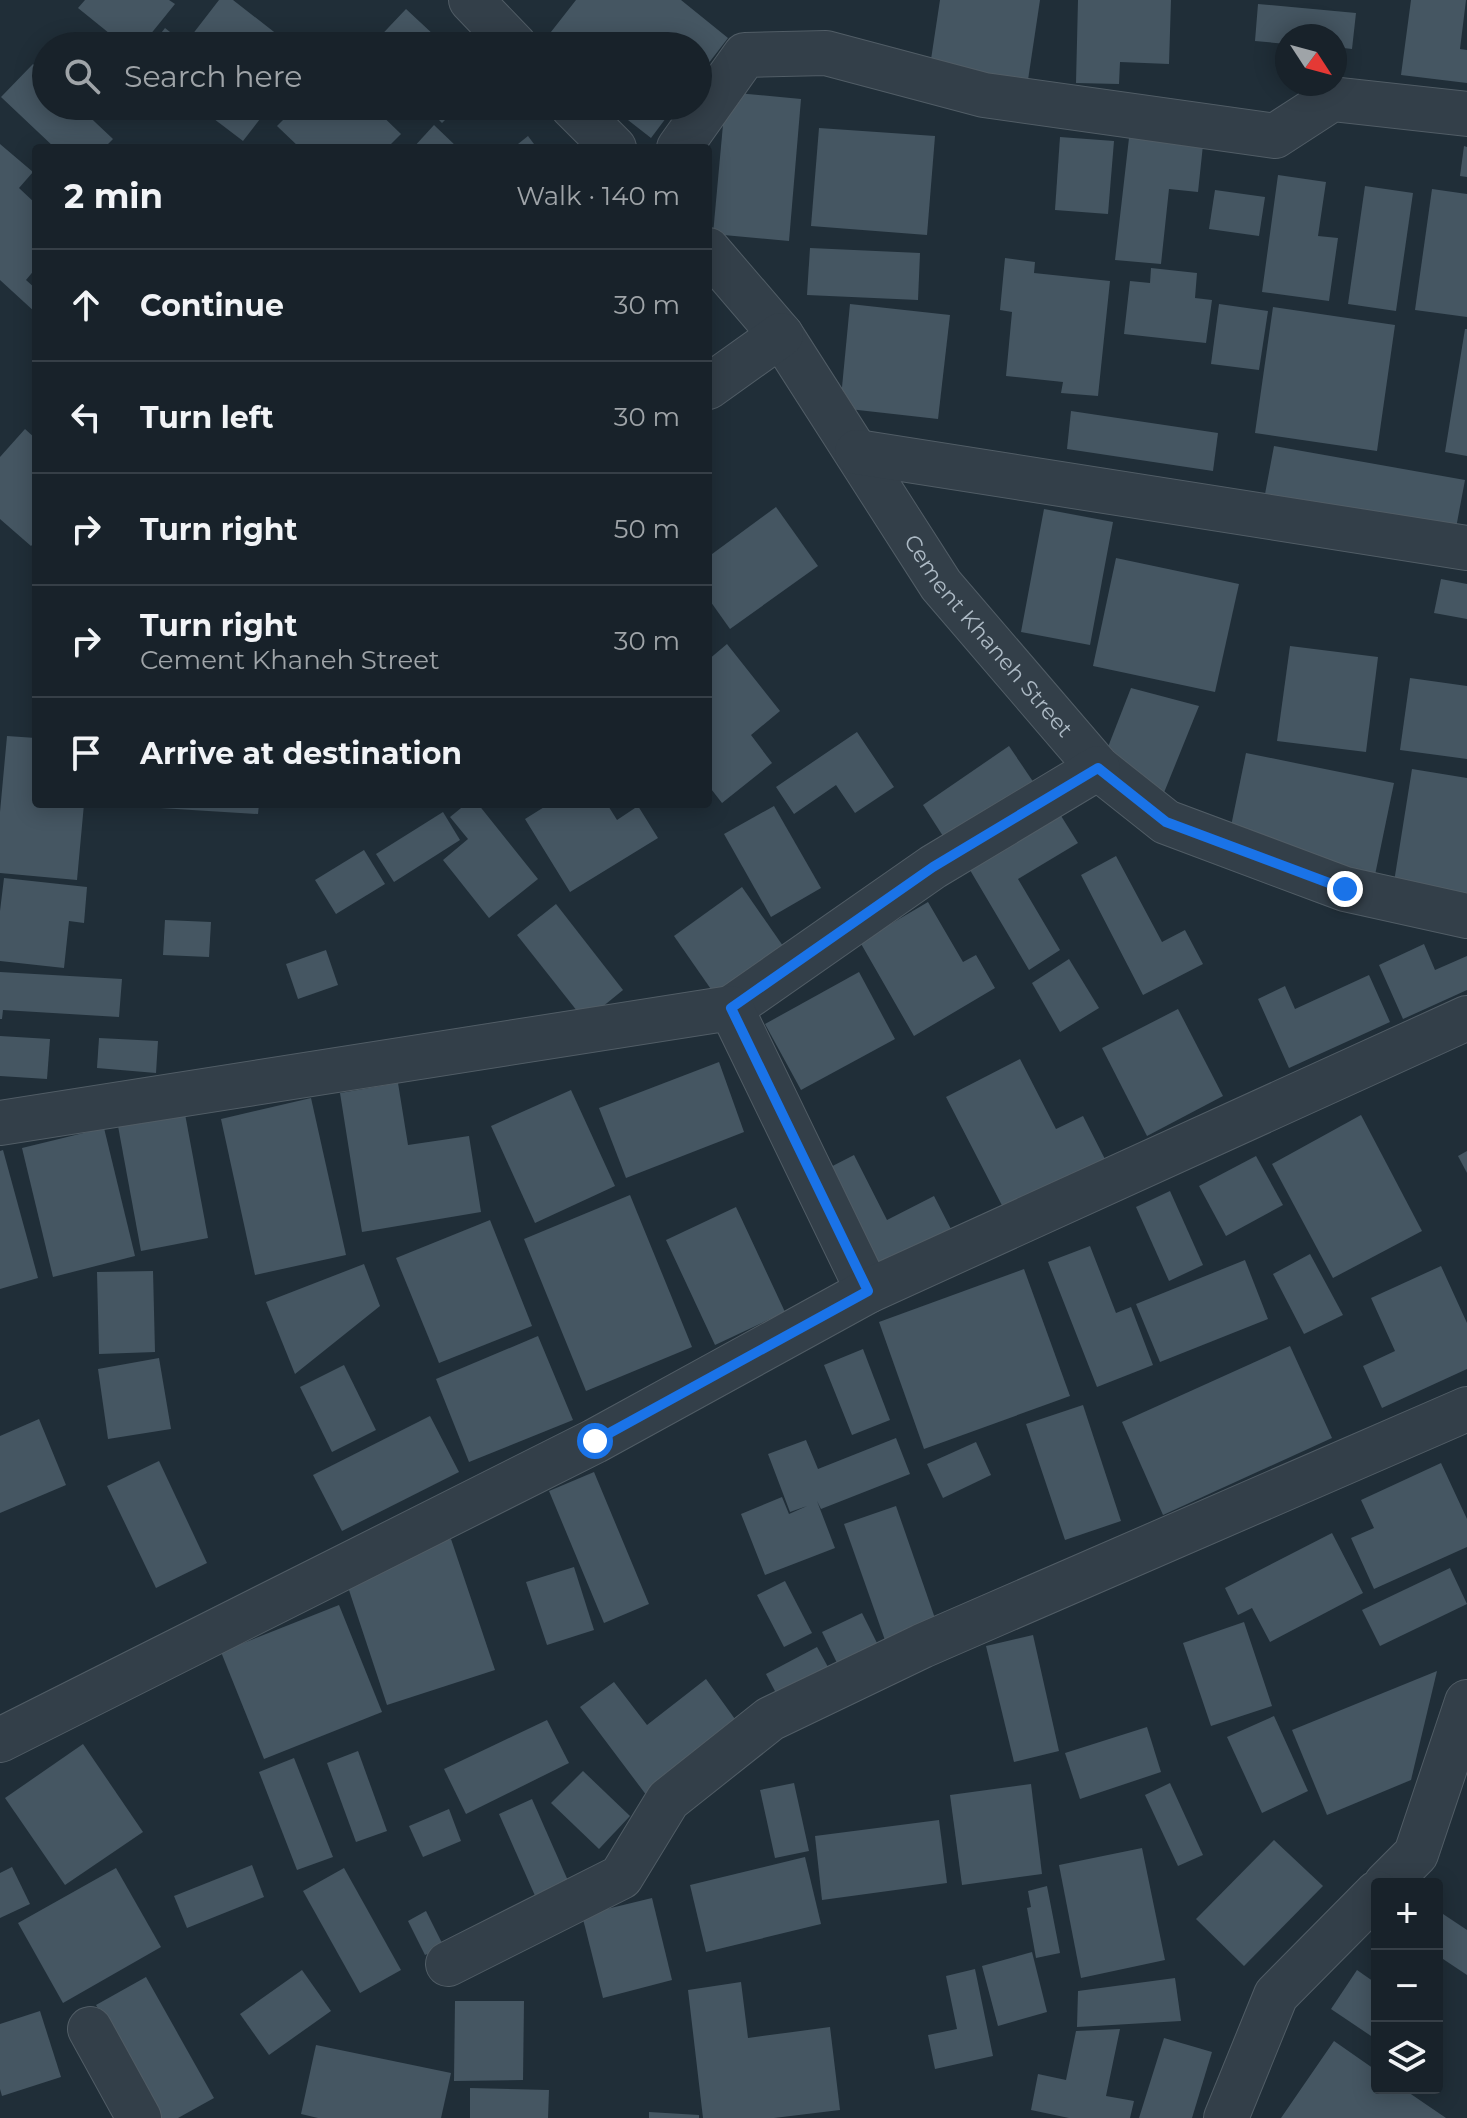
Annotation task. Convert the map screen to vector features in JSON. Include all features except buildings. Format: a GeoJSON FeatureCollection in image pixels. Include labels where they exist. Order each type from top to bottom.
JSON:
{"type":"FeatureCollection","features":[{"type":"Feature","properties":{"kind":"street"},"geometry":{"type":"LineString","coordinates":[[471,0],[502,32]]}},
{"type":"Feature","properties":{"kind":"street"},"geometry":{"type":"LineString","coordinates":[[712,102],[745,55],[826,53],[984,95],[1275,136],[1332,99],[1467,114]]}},
{"type":"Feature","properties":{"kind":"street"},"geometry":{"type":"LineString","coordinates":[[586,120],[610,144]]}},
{"type":"Feature","properties":{"kind":"street"},"geometry":{"type":"LineString","coordinates":[[682,144],[699,120]]}},
{"type":"Feature","properties":{"kind":"street","name":"Cement Khaneh Street"},"geometry":{"type":"LineString","coordinates":[[712,255],[781,335],[941,585],[1098,768],[1166,822],[1345,889],[1467,916]]}},
{"type":"Feature","properties":{"kind":"street"},"geometry":{"type":"LineString","coordinates":[[712,384],[781,335]]}},
{"type":"Feature","properties":{"kind":"street"},"geometry":{"type":"LineString","coordinates":[[857,452],[1467,548]]}},
{"type":"Feature","properties":{"kind":"street"},"geometry":{"type":"LineString","coordinates":[[0,1123],[731,1008],[933,867],[1098,768]]}},
{"type":"Feature","properties":{"kind":"street"},"geometry":{"type":"LineString","coordinates":[[731,1008],[868,1291]]}},
{"type":"Feature","properties":{"kind":"street"},"geometry":{"type":"LineString","coordinates":[[0,1740],[595,1441],[868,1291],[1467,1018]]}},
{"type":"Feature","properties":{"kind":"street"},"geometry":{"type":"LineString","coordinates":[[448,1964],[621,1877],[668,1800],[770,1719],[922,1646],[1467,1409]]}},
{"type":"Feature","properties":{"kind":"street"},"geometry":{"type":"LineString","coordinates":[[1392,1878],[1416,1854],[1467,1702]]}},
{"type":"Feature","properties":{"kind":"street"},"geometry":{"type":"LineString","coordinates":[[1226,2118],[1276,1995],[1371,1899]]}},
{"type":"Feature","properties":{"kind":"street"},"geometry":{"type":"LineString","coordinates":[[90,2029],[139,2118]]}},
{"type":"Feature","properties":{"kind":"route"},"geometry":{"type":"LineString","coordinates":[[595,1441],[868,1291],[731,1008],[933,867],[1098,768],[1166,822],[1345,889]]}}]}
